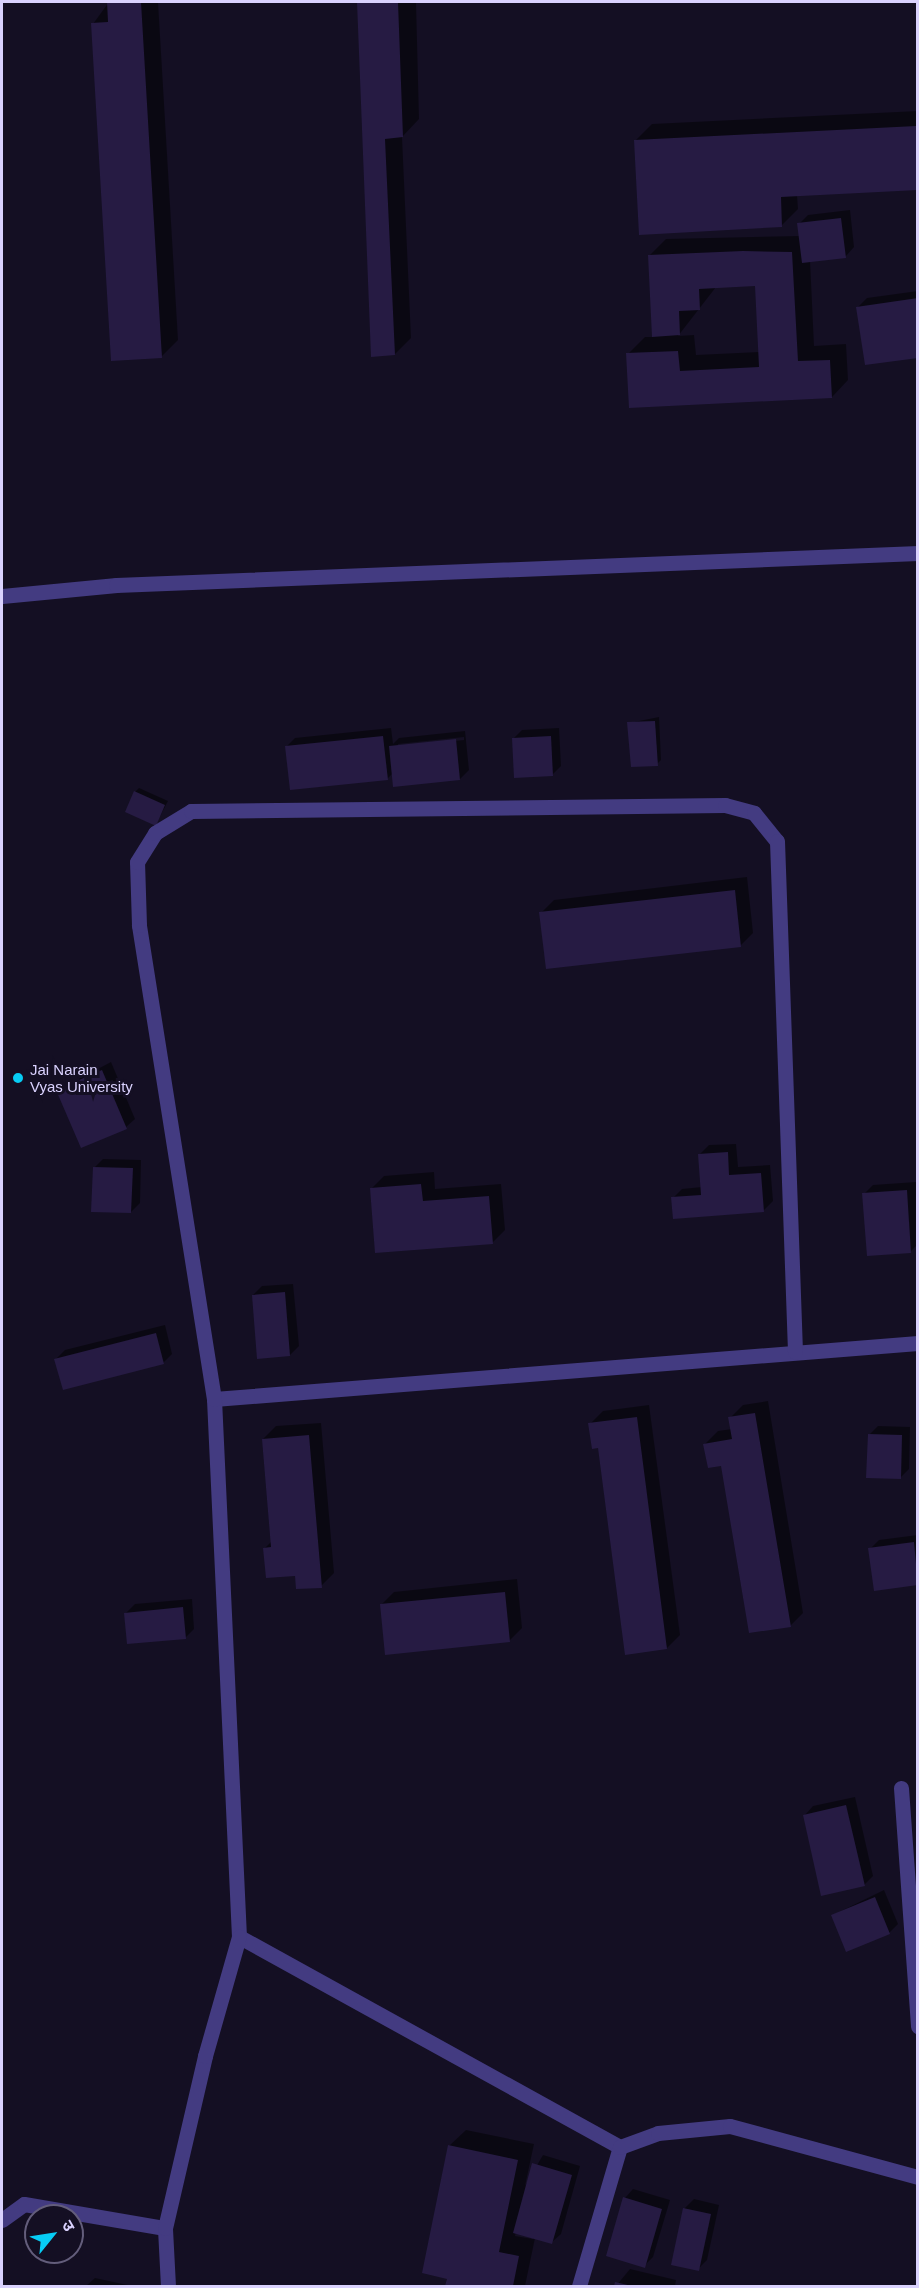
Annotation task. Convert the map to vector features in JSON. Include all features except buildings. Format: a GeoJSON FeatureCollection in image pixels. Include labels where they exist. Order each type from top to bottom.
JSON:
{"type":"FeatureCollection","features":[{"type":"Feature","properties":{"kind":"street"},"geometry":{"type":"LineString","coordinates":[[2,596],[116,585],[918,552]]}},
{"type":"Feature","properties":{"kind":"street"},"geometry":{"type":"LineString","coordinates":[[168,2286],[165,2228],[205,2056],[239,1937],[214,1399],[140,924],[137,862],[154,833],[190,811],[725,805],[754,813],[777,841],[795,1352]]}},
{"type":"Feature","properties":{"kind":"street"},"geometry":{"type":"LineString","coordinates":[[214,1399],[918,1343]]}},
{"type":"Feature","properties":{"kind":"street"},"geometry":{"type":"LineString","coordinates":[[901,1788],[918,2026]]}},
{"type":"Feature","properties":{"kind":"street"},"geometry":{"type":"LineString","coordinates":[[239,1937],[620,2146],[658,2133],[730,2126],[918,2176]]}},
{"type":"Feature","properties":{"kind":"street"},"geometry":{"type":"LineString","coordinates":[[579,2286],[620,2146]]}},
{"type":"Feature","properties":{"kind":"street"},"geometry":{"type":"LineString","coordinates":[[2,2220],[24,2204],[165,2228]]}},
{"type":"Feature","properties":{"kind":"place","name":"Jai Narain Vyas University"},"geometry":{"type":"Point","coordinates":[18,1078]}}]}
